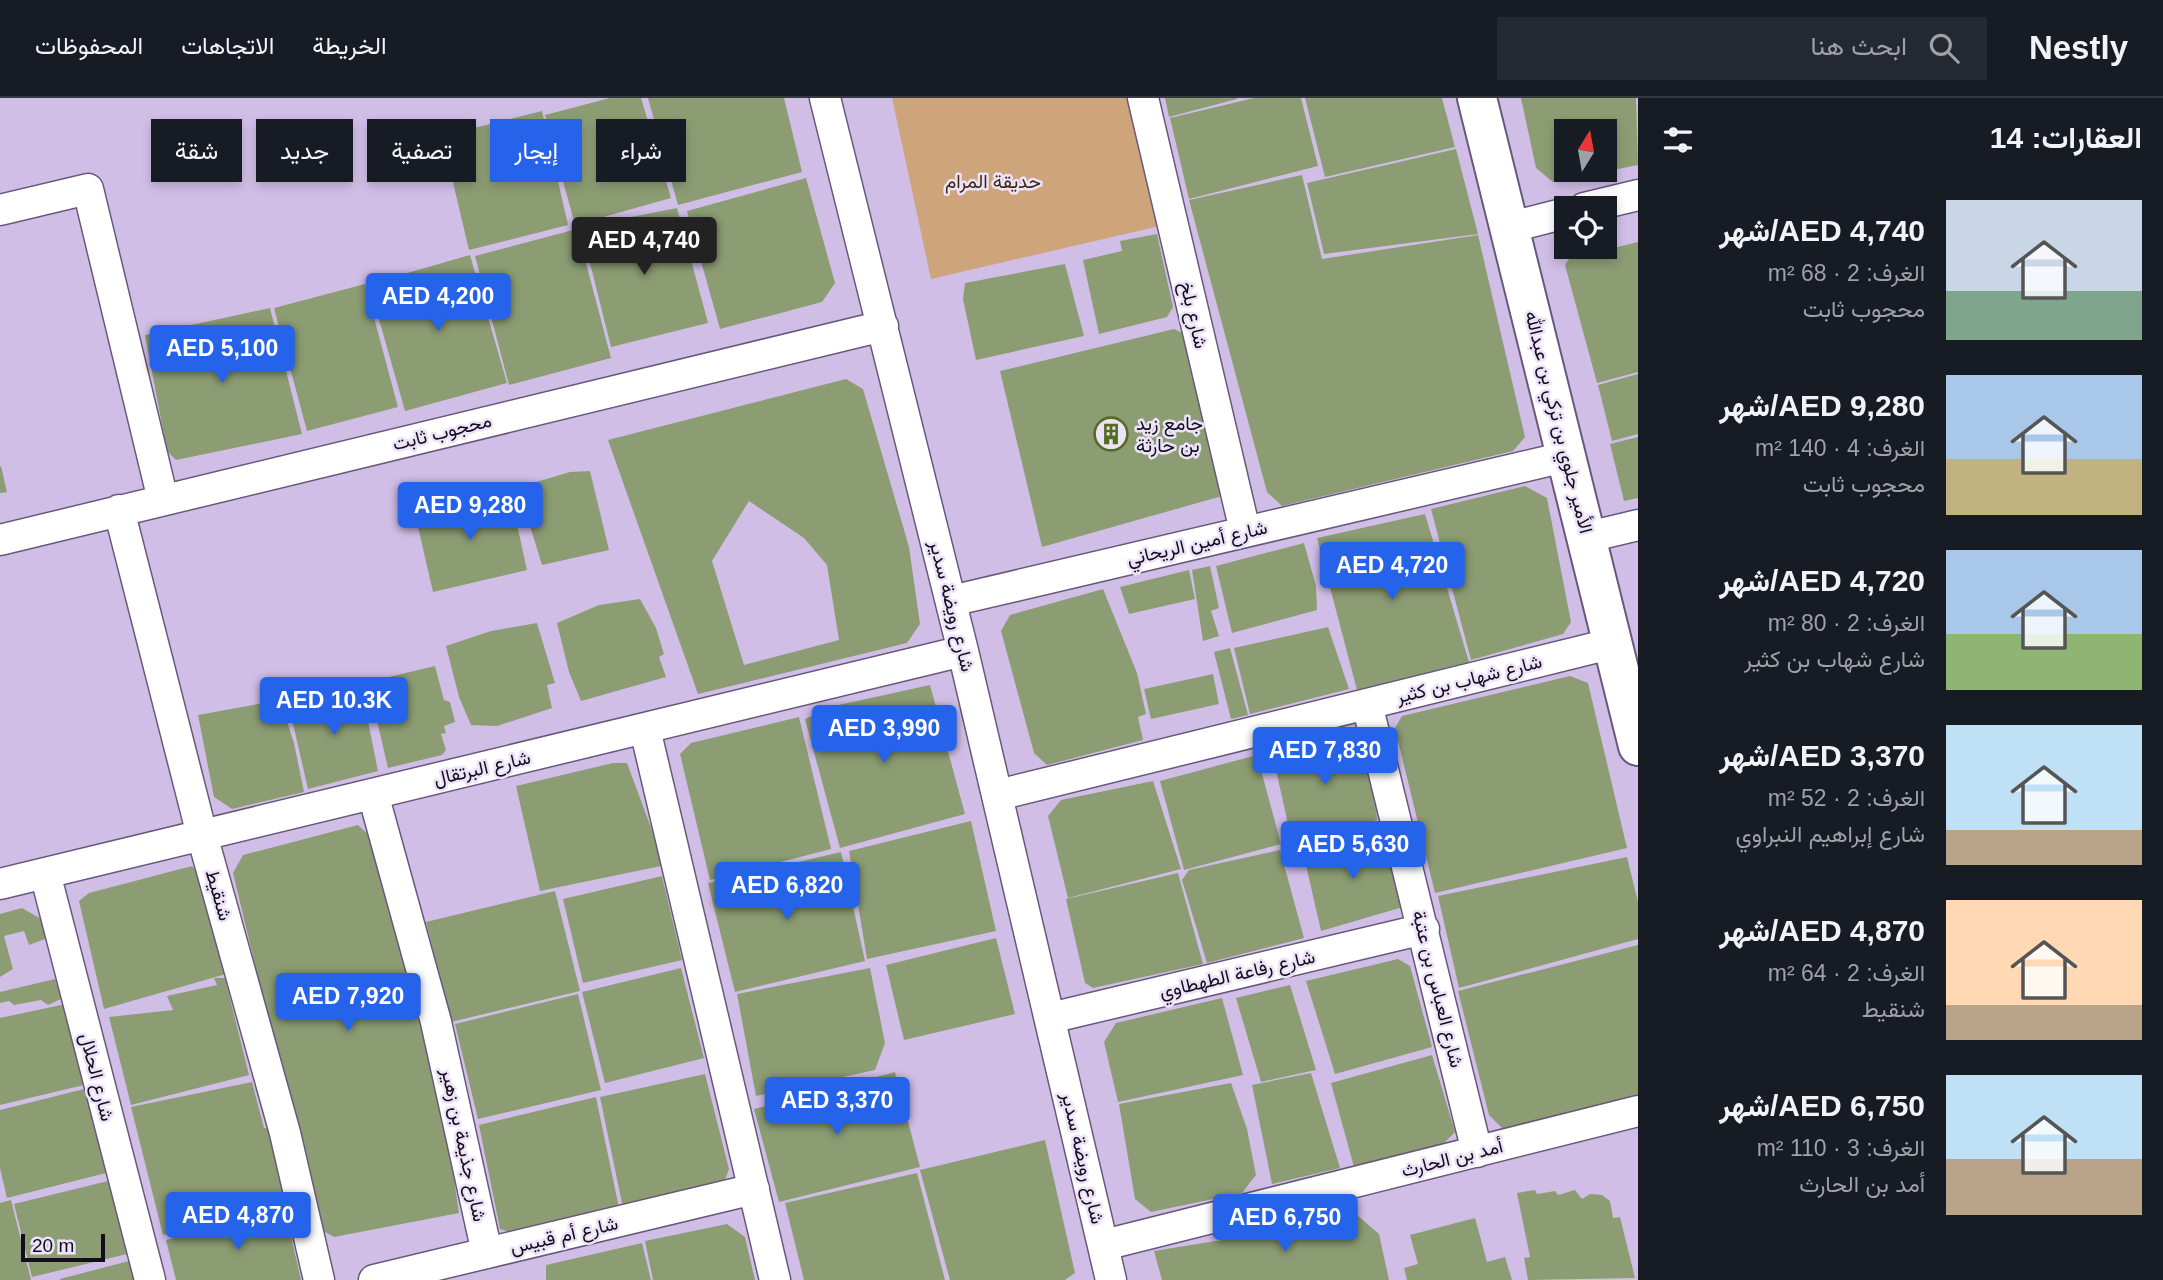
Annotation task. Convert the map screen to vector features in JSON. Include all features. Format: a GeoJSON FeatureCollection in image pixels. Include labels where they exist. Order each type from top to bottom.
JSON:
{"type":"FeatureCollection","features":[{"type":"Feature","properties":{"kind":"street","name":"شارع رويضة سدير"},"geometry":{"type":"LineString","coordinates":[[825,98],[998,795],[1111,1280]]}},
{"type":"Feature","properties":{"kind":"street","name":"شارع بلخ"},"geometry":{"type":"LineString","coordinates":[[1143,98],[1245,531]]}},
{"type":"Feature","properties":{"kind":"street","name":"الأمير جلوي بن تركي بن عبدالله"},"geometry":{"type":"LineString","coordinates":[[1478,98],[1638,746]]}},
{"type":"Feature","properties":{"kind":"street"},"geometry":{"type":"LineString","coordinates":[[0,210],[88,189],[163,500]]}},
{"type":"Feature","properties":{"kind":"street"},"geometry":{"type":"LineString","coordinates":[[1617,200],[1638,195]]}},
{"type":"Feature","properties":{"kind":"street"},"geometry":{"type":"LineString","coordinates":[[1511,227],[1554,216]]}},
{"type":"Feature","properties":{"kind":"street","name":"محجوب ثابت"},"geometry":{"type":"LineString","coordinates":[[0,540],[883,326]]}},
{"type":"Feature","properties":{"kind":"street","name":"شارع أمين الريحاني"},"geometry":{"type":"LineString","coordinates":[[951,601],[1565,457]]}},
{"type":"Feature","properties":{"kind":"street","name":"شنقيط"},"geometry":{"type":"LineString","coordinates":[[119,510],[202,835],[285,1133],[319,1280]]}},
{"type":"Feature","properties":{"kind":"street"},"geometry":{"type":"LineString","coordinates":[[1588,537],[1638,525]]}},
{"type":"Feature","properties":{"kind":"street","name":"شارع شهاب بن كثير"},"geometry":{"type":"LineString","coordinates":[[998,795],[1614,643]]}},
{"type":"Feature","properties":{"kind":"street","name":"شارع البرتقال"},"geometry":{"type":"LineString","coordinates":[[0,884],[963,651]]}},
{"type":"Feature","properties":{"kind":"street","name":"شارع العباس بن عتبة"},"geometry":{"type":"LineString","coordinates":[[1367,704],[1477,1152]]}},
{"type":"Feature","properties":{"kind":"street"},"geometry":{"type":"LineString","coordinates":[[645,729],[775,1280]]}},
{"type":"Feature","properties":{"kind":"street","name":"شارع جذيمة بن زهير"},"geometry":{"type":"LineString","coordinates":[[373,794],[436,1021],[487,1253]]}},
{"type":"Feature","properties":{"kind":"street","name":"شارع الحلال"},"geometry":{"type":"LineString","coordinates":[[45,873],[150,1280]]}},
{"type":"Feature","properties":{"kind":"street","name":"شارع رفاعة الطهطاوي"},"geometry":{"type":"LineString","coordinates":[[1050,1018],[1424,929]]}},
{"type":"Feature","properties":{"kind":"street","name":"أمد بن الحارث"},"geometry":{"type":"LineString","coordinates":[[1104,1245],[1638,1111]]}},
{"type":"Feature","properties":{"kind":"street","name":"شارع أم قبيس"},"geometry":{"type":"LineString","coordinates":[[374,1280],[754,1189]]}},
{"type":"Feature","properties":{"kind":"green space","name":"حديقة المرام"},"geometry":{"type":"Polygon","coordinates":[[[892,98],[1133,98],[1164,225],[931,279],[892,98]]]}},
{"type":"Feature","properties":{"kind":"building"},"geometry":{"type":"Polygon","coordinates":[[[610,98],[641,98],[647,119],[596,119],[596,182],[666,182],[671,198],[575,225],[563,182],[582,182],[582,119],[546,119],[545,115],[610,98]]]}},
{"type":"Feature","properties":{"kind":"building"},"geometry":{"type":"Polygon","coordinates":[[[648,98],[784,98],[802,172],[678,205],[672,182],[686,182],[686,119],[654,119],[648,98]]]}},
{"type":"Feature","properties":{"kind":"building"},"geometry":{"type":"Polygon","coordinates":[[[1165,98],[1237,98],[1237,99],[1169,117],[1165,98]]]}},
{"type":"Feature","properties":{"kind":"building"},"geometry":{"type":"Polygon","coordinates":[[[1254,98],[1301,98],[1318,166],[1189,199],[1170,118],[1254,98]]]}},
{"type":"Feature","properties":{"kind":"building"},"geometry":{"type":"Polygon","coordinates":[[[1305,98],[1442,98],[1455,147],[1325,177],[1305,98]]]}},
{"type":"Feature","properties":{"kind":"building"},"geometry":{"type":"Polygon","coordinates":[[[1521,98],[1636,98],[1638,165],[1617,169],[1617,119],[1554,119],[1553,182],[1536,168],[1521,98]]]}},
{"type":"Feature","properties":{"kind":"building"},"geometry":{"type":"Polygon","coordinates":[[[542,111],[544,119],[510,119],[542,111]]]}},
{"type":"Feature","properties":{"kind":"building"},"geometry":{"type":"Polygon","coordinates":[[[490,124],[490,182],[558,182],[568,225],[469,250],[453,182],[476,182],[476,128],[490,124]]]}},
{"type":"Feature","properties":{"kind":"building"},"geometry":{"type":"Polygon","coordinates":[[[1456,149],[1478,234],[1324,254],[1307,183],[1456,149]]]}},
{"type":"Feature","properties":{"kind":"building"},"geometry":{"type":"Polygon","coordinates":[[[1302,175],[1322,259],[1478,235],[1525,437],[1513,451],[1282,506],[1267,492],[1189,200],[1302,175]]]}},
{"type":"Feature","properties":{"kind":"building"},"geometry":{"type":"Polygon","coordinates":[[[806,178],[835,283],[822,302],[720,329],[687,211],[806,178]]]}},
{"type":"Feature","properties":{"kind":"building"},"geometry":{"type":"Polygon","coordinates":[[[677,208],[708,323],[611,347],[581,227],[677,208]]]}},
{"type":"Feature","properties":{"kind":"building"},"geometry":{"type":"Polygon","coordinates":[[[577,229],[611,358],[509,385],[475,256],[577,229]]]}},
{"type":"Feature","properties":{"kind":"building"},"geometry":{"type":"Polygon","coordinates":[[[1157,234],[1173,307],[1167,317],[1099,334],[1083,260],[1122,251],[1120,241],[1157,234]]]}},
{"type":"Feature","properties":{"kind":"building"},"geometry":{"type":"Polygon","coordinates":[[[1638,242],[1638,372],[1597,383],[1565,265],[1569,259],[1617,259],[1617,247],[1638,242]]]}},
{"type":"Feature","properties":{"kind":"building"},"geometry":{"type":"Polygon","coordinates":[[[470,255],[507,383],[405,411],[369,284],[470,255]]]}},
{"type":"Feature","properties":{"kind":"building"},"geometry":{"type":"Polygon","coordinates":[[[1065,264],[1084,336],[976,360],[963,299],[965,283],[1065,264]]]}},
{"type":"Feature","properties":{"kind":"building"},"geometry":{"type":"Polygon","coordinates":[[[365,284],[398,407],[307,431],[274,308],[365,284]]]}},
{"type":"Feature","properties":{"kind":"building"},"geometry":{"type":"Polygon","coordinates":[[[270,308],[302,434],[176,460],[167,451],[145,335],[270,308]]]}},
{"type":"Feature","properties":{"kind":"building","name":"جامع زيد بن حارثة"},"geometry":{"type":"Polygon","coordinates":[[[1174,329],[1183,333],[1222,496],[1042,547],[1000,371],[1174,329]]]}},
{"type":"Feature","properties":{"kind":"building"},"geometry":{"type":"Polygon","coordinates":[[[1638,374],[1638,434],[1612,441],[1598,385],[1638,374]]]}},
{"type":"Feature","properties":{"kind":"building"},"geometry":{"type":"Polygon","coordinates":[[[846,379],[863,389],[909,547],[920,624],[907,643],[698,694],[608,440],[846,379]],[[749,501],[712,561],[744,665],[839,640],[827,565],[804,538],[749,501]]]}},
{"type":"Feature","properties":{"kind":"building"},"geometry":{"type":"Polygon","coordinates":[[[1638,437],[1638,498],[1624,501],[1610,444],[1638,437]]]}},
{"type":"Feature","properties":{"kind":"building"},"geometry":{"type":"Polygon","coordinates":[[[0,467],[7,492],[0,493],[0,467]]]}},
{"type":"Feature","properties":{"kind":"building"},"geometry":{"type":"Polygon","coordinates":[[[590,471],[609,550],[542,565],[530,526],[523,486],[570,472],[590,471]]]}},
{"type":"Feature","properties":{"kind":"building"},"geometry":{"type":"Polygon","coordinates":[[[1525,486],[1547,498],[1571,622],[1563,634],[1471,660],[1431,509],[1525,486]]]}},
{"type":"Feature","properties":{"kind":"building"},"geometry":{"type":"Polygon","coordinates":[[[498,495],[518,529],[527,570],[433,592],[415,514],[457,500],[498,495]]]}},
{"type":"Feature","properties":{"kind":"building"},"geometry":{"type":"Polygon","coordinates":[[[1425,514],[1469,662],[1357,690],[1317,538],[1425,514]]]}},
{"type":"Feature","properties":{"kind":"building"},"geometry":{"type":"Polygon","coordinates":[[[1304,543],[1316,586],[1317,610],[1232,633],[1216,566],[1304,543]]]}},
{"type":"Feature","properties":{"kind":"building"},"geometry":{"type":"Polygon","coordinates":[[[1210,566],[1219,608],[1211,611],[1219,636],[1203,641],[1192,570],[1210,566]]]}},
{"type":"Feature","properties":{"kind":"building"},"geometry":{"type":"Polygon","coordinates":[[[1189,570],[1195,599],[1129,614],[1120,587],[1189,570]]]}},
{"type":"Feature","properties":{"kind":"building"},"geometry":{"type":"Polygon","coordinates":[[[1103,589],[1137,673],[1146,714],[1138,717],[1143,740],[1047,765],[1034,753],[1001,631],[1010,615],[1103,589]]]}},
{"type":"Feature","properties":{"kind":"building"},"geometry":{"type":"Polygon","coordinates":[[[640,599],[656,628],[664,654],[659,657],[666,677],[581,701],[569,672],[557,623],[599,605],[640,599]]]}},
{"type":"Feature","properties":{"kind":"building"},"geometry":{"type":"Polygon","coordinates":[[[537,623],[555,683],[547,685],[552,708],[497,726],[471,725],[459,697],[446,646],[491,631],[537,623]]]}},
{"type":"Feature","properties":{"kind":"building"},"geometry":{"type":"Polygon","coordinates":[[[1328,627],[1349,689],[1250,714],[1234,648],[1328,627]]]}},
{"type":"Feature","properties":{"kind":"building"},"geometry":{"type":"Polygon","coordinates":[[[1230,648],[1248,715],[1231,719],[1214,652],[1230,648]]]}},
{"type":"Feature","properties":{"kind":"building"},"geometry":{"type":"Polygon","coordinates":[[[435,666],[444,700],[450,702],[455,722],[444,726],[446,733],[441,734],[446,750],[442,755],[388,768],[368,682],[435,666]]]}},
{"type":"Feature","properties":{"kind":"building"},"geometry":{"type":"Polygon","coordinates":[[[1213,674],[1219,704],[1151,719],[1144,689],[1213,674]]]}},
{"type":"Feature","properties":{"kind":"building"},"geometry":{"type":"Polygon","coordinates":[[[1570,676],[1588,683],[1627,848],[1435,893],[1395,728],[1402,716],[1570,676]]]}},
{"type":"Feature","properties":{"kind":"building"},"geometry":{"type":"Polygon","coordinates":[[[930,685],[965,814],[840,848],[805,719],[834,706],[930,685]]]}},
{"type":"Feature","properties":{"kind":"building"},"geometry":{"type":"Polygon","coordinates":[[[361,686],[378,771],[308,789],[288,702],[361,686]]]}},
{"type":"Feature","properties":{"kind":"building"},"geometry":{"type":"Polygon","coordinates":[[[280,700],[294,743],[304,792],[232,809],[214,797],[198,715],[280,700]]]}},
{"type":"Feature","properties":{"kind":"building"},"geometry":{"type":"Polygon","coordinates":[[[799,717],[831,849],[710,880],[680,754],[691,743],[799,717]]]}},
{"type":"Feature","properties":{"kind":"building"},"geometry":{"type":"Polygon","coordinates":[[[1346,733],[1362,747],[1376,803],[1377,820],[1292,842],[1272,752],[1346,733]]]}},
{"type":"Feature","properties":{"kind":"building"},"geometry":{"type":"Polygon","coordinates":[[[1257,755],[1281,844],[1184,870],[1160,781],[1257,755]]]}},
{"type":"Feature","properties":{"kind":"building"},"geometry":{"type":"Polygon","coordinates":[[[613,763],[627,763],[653,833],[661,866],[540,891],[516,786],[613,763]]]}},
{"type":"Feature","properties":{"kind":"building"},"geometry":{"type":"Polygon","coordinates":[[[1153,781],[1181,869],[1068,898],[1048,816],[1061,800],[1153,781]]]}},
{"type":"Feature","properties":{"kind":"building"},"geometry":{"type":"Polygon","coordinates":[[[971,821],[996,931],[867,959],[849,851],[971,821]]]}},
{"type":"Feature","properties":{"kind":"building"},"geometry":{"type":"Polygon","coordinates":[[[358,825],[370,836],[435,1049],[459,1213],[334,1237],[318,1228],[233,873],[243,855],[358,825]]]}},
{"type":"Feature","properties":{"kind":"building"},"geometry":{"type":"Polygon","coordinates":[[[1383,832],[1405,894],[1398,895],[1403,907],[1321,931],[1303,852],[1383,832]]]}},
{"type":"Feature","properties":{"kind":"building"},"geometry":{"type":"Polygon","coordinates":[[[1280,850],[1304,938],[1207,963],[1182,880],[1189,870],[1280,850]]]}},
{"type":"Feature","properties":{"kind":"building"},"geometry":{"type":"Polygon","coordinates":[[[841,852],[865,961],[735,992],[708,883],[841,852]]]}},
{"type":"Feature","properties":{"kind":"building"},"geometry":{"type":"Polygon","coordinates":[[[1627,857],[1638,902],[1638,939],[1459,988],[1438,896],[1627,857]]]}},
{"type":"Feature","properties":{"kind":"building"},"geometry":{"type":"Polygon","coordinates":[[[192,866],[203,878],[226,974],[104,1009],[79,901],[89,893],[192,866]]]}},
{"type":"Feature","properties":{"kind":"building"},"geometry":{"type":"Polygon","coordinates":[[[1178,873],[1203,964],[1093,988],[1085,983],[1066,899],[1178,873]]]}},
{"type":"Feature","properties":{"kind":"building"},"geometry":{"type":"Polygon","coordinates":[[[662,876],[682,960],[583,983],[563,899],[662,876]]]}},
{"type":"Feature","properties":{"kind":"building"},"geometry":{"type":"Polygon","coordinates":[[[555,891],[580,991],[451,1022],[426,922],[555,891]]]}},
{"type":"Feature","properties":{"kind":"building"},"geometry":{"type":"Polygon","coordinates":[[[22,908],[43,920],[45,939],[29,945],[24,931],[4,936],[13,969],[0,977],[0,914],[22,908]]]}},
{"type":"Feature","properties":{"kind":"building"},"geometry":{"type":"Polygon","coordinates":[[[996,938],[1015,1014],[904,1040],[886,965],[996,938]]]}},
{"type":"Feature","properties":{"kind":"building"},"geometry":{"type":"Polygon","coordinates":[[[1638,945],[1638,1097],[1503,1129],[1489,1115],[1458,991],[1638,945]]]}},
{"type":"Feature","properties":{"kind":"building"},"geometry":{"type":"Polygon","coordinates":[[[1398,959],[1410,966],[1432,1047],[1335,1074],[1306,981],[1398,959]]]}},
{"type":"Feature","properties":{"kind":"building"},"geometry":{"type":"Polygon","coordinates":[[[681,968],[704,1058],[605,1083],[582,992],[681,968]]]}},
{"type":"Feature","properties":{"kind":"building"},"geometry":{"type":"Polygon","coordinates":[[[870,968],[885,1043],[875,1070],[756,1096],[737,994],[870,968]]]}},
{"type":"Feature","properties":{"kind":"building"},"geometry":{"type":"Polygon","coordinates":[[[214,978],[225,978],[249,1075],[131,1105],[109,1017],[173,1010],[167,996],[217,985],[214,978]]]}},
{"type":"Feature","properties":{"kind":"building"},"geometry":{"type":"Polygon","coordinates":[[[55,979],[63,998],[48,1005],[41,1000],[14,1005],[9,1001],[0,1003],[0,992],[55,979]]]}},
{"type":"Feature","properties":{"kind":"building"},"geometry":{"type":"Polygon","coordinates":[[[1290,985],[1316,1070],[1261,1082],[1236,998],[1290,985]]]}},
{"type":"Feature","properties":{"kind":"building"},"geometry":{"type":"Polygon","coordinates":[[[578,994],[601,1090],[478,1119],[455,1024],[578,994]]]}},
{"type":"Feature","properties":{"kind":"building"},"geometry":{"type":"Polygon","coordinates":[[[1222,998],[1243,1075],[1118,1102],[1104,1042],[1116,1023],[1222,998]]]}},
{"type":"Feature","properties":{"kind":"building"},"geometry":{"type":"Polygon","coordinates":[[[66,1004],[84,1085],[0,1105],[0,1018],[66,1004]]]}},
{"type":"Feature","properties":{"kind":"building"},"geometry":{"type":"Polygon","coordinates":[[[1432,1055],[1455,1132],[1442,1145],[1354,1167],[1331,1083],[1432,1055]]]}},
{"type":"Feature","properties":{"kind":"building"},"geometry":{"type":"Polygon","coordinates":[[[895,1072],[920,1167],[779,1202],[754,1109],[895,1072]]]}},
{"type":"Feature","properties":{"kind":"building"},"geometry":{"type":"Polygon","coordinates":[[[1311,1073],[1340,1168],[1272,1184],[1252,1085],[1311,1073]]]}},
{"type":"Feature","properties":{"kind":"building"},"geometry":{"type":"Polygon","coordinates":[[[705,1074],[729,1169],[724,1183],[623,1208],[600,1097],[705,1074]]]}},
{"type":"Feature","properties":{"kind":"building"},"geometry":{"type":"Polygon","coordinates":[[[252,1082],[264,1128],[274,1129],[287,1206],[163,1235],[131,1107],[252,1082]]]}},
{"type":"Feature","properties":{"kind":"building"},"geometry":{"type":"Polygon","coordinates":[[[1231,1083],[1247,1129],[1256,1175],[1242,1193],[1151,1212],[1135,1199],[1119,1104],[1231,1083]]]}},
{"type":"Feature","properties":{"kind":"building"},"geometry":{"type":"Polygon","coordinates":[[[84,1089],[106,1173],[7,1198],[0,1168],[0,1110],[84,1089]]]}},
{"type":"Feature","properties":{"kind":"building"},"geometry":{"type":"Polygon","coordinates":[[[596,1097],[619,1208],[517,1234],[500,1229],[479,1125],[596,1097]]]}},
{"type":"Feature","properties":{"kind":"building"},"geometry":{"type":"Polygon","coordinates":[[[1045,1140],[1075,1273],[1065,1280],[950,1280],[920,1170],[1045,1140]]]}},
{"type":"Feature","properties":{"kind":"building"},"geometry":{"type":"Polygon","coordinates":[[[917,1173],[945,1280],[804,1280],[785,1203],[917,1173]]]}},
{"type":"Feature","properties":{"kind":"building"},"geometry":{"type":"Polygon","coordinates":[[[108,1181],[127,1254],[32,1277],[14,1204],[108,1181]]]}},
{"type":"Feature","properties":{"kind":"building"},"geometry":{"type":"Polygon","coordinates":[[[1535,1190],[1537,1194],[1555,1191],[1558,1195],[1575,1190],[1582,1199],[1590,1194],[1602,1195],[1610,1201],[1613,1218],[1620,1217],[1635,1278],[1528,1280],[1524,1258],[1530,1257],[1517,1193],[1535,1190]]]}},
{"type":"Feature","properties":{"kind":"building"},"geometry":{"type":"Polygon","coordinates":[[[11,1200],[31,1280],[0,1280],[0,1203],[11,1200]]]}},
{"type":"Feature","properties":{"kind":"building"},"geometry":{"type":"Polygon","coordinates":[[[1350,1209],[1379,1234],[1389,1280],[1162,1280],[1154,1251],[1222,1240],[1350,1209]]]}},
{"type":"Feature","properties":{"kind":"building"},"geometry":{"type":"Polygon","coordinates":[[[285,1210],[301,1280],[176,1280],[166,1240],[285,1210]]]}},
{"type":"Feature","properties":{"kind":"building"},"geometry":{"type":"Polygon","coordinates":[[[1475,1218],[1487,1262],[1505,1257],[1512,1280],[1407,1280],[1404,1268],[1418,1264],[1410,1235],[1475,1218]]]}},
{"type":"Feature","properties":{"kind":"building"},"geometry":{"type":"Polygon","coordinates":[[[727,1224],[745,1237],[755,1280],[653,1280],[645,1241],[727,1224]]]}},
{"type":"Feature","properties":{"kind":"building"},"geometry":{"type":"Polygon","coordinates":[[[642,1243],[651,1280],[546,1280],[546,1265],[642,1243]]]}},
{"type":"Feature","properties":{"kind":"building"},"geometry":{"type":"Polygon","coordinates":[[[129,1261],[134,1280],[60,1280],[60,1279],[129,1261]]]}},
{"type":"Feature","properties":{"kind":"place","name":"جامع زيد بن حارثة"},"geometry":{"type":"Point","coordinates":[1111,434]}}]}
